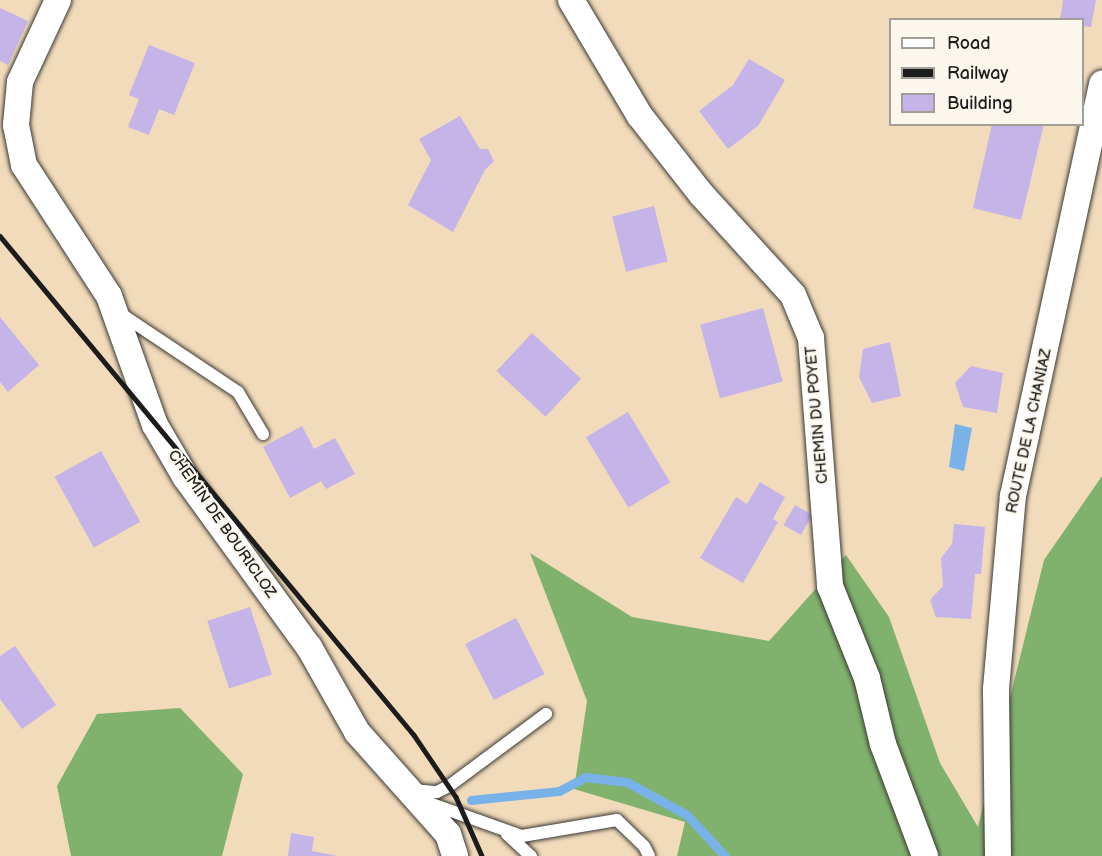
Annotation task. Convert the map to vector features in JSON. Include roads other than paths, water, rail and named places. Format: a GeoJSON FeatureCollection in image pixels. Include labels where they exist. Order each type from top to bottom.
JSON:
{"type":"FeatureCollection","features":[{"type":"Feature","properties":{"kind":"street","name":"CHEMIN DE BOURICLOZ"},"geometry":{"type":"LineString","coordinates":[[58,0],[20,82],[16,125],[24,165],[115,310],[155,425],[186,478],[309,646],[357,732],[448,834],[455,856]]}},
{"type":"Feature","properties":{"kind":"street","name":"CHEMIN DU POYET"},"geometry":{"type":"LineString","coordinates":[[571,0],[640,116],[702,195],[793,295],[811,338],[819,403],[830,586],[867,678],[883,744],[925,856]]}},
{"type":"Feature","properties":{"kind":"street","name":"ROUTE DE LA CHANIAZ"},"geometry":{"type":"LineString","coordinates":[[998,856],[996,689],[1012,496],[1102,84]]}},
{"type":"Feature","properties":{"kind":"lane"},"geometry":{"type":"LineString","coordinates":[[115,310],[238,392],[263,434]]}},
{"type":"Feature","properties":{"kind":"lane"},"geometry":{"type":"LineString","coordinates":[[412,795],[437,792],[449,786],[546,714]]}},
{"type":"Feature","properties":{"kind":"lane"},"geometry":{"type":"LineString","coordinates":[[412,795],[522,836],[617,820],[644,846],[649,856]]}},
{"type":"Feature","properties":{"kind":"lane"},"geometry":{"type":"LineString","coordinates":[[504,831],[531,856]]}},
{"type":"Feature","properties":{"kind":"water"},"geometry":{"type":"Polygon","coordinates":[[[955,424],[972,428],[964,471],[949,467],[955,424]]]}},
{"type":"Feature","properties":{"kind":"waterway"},"geometry":{"type":"LineString","coordinates":[[471,800],[559,791],[585,777],[627,782],[687,815],[725,856]]}},
{"type":"Feature","properties":{"kind":"railway"},"geometry":{"type":"LineString","coordinates":[[0,236],[414,735],[456,797],[482,856]]}}]}
